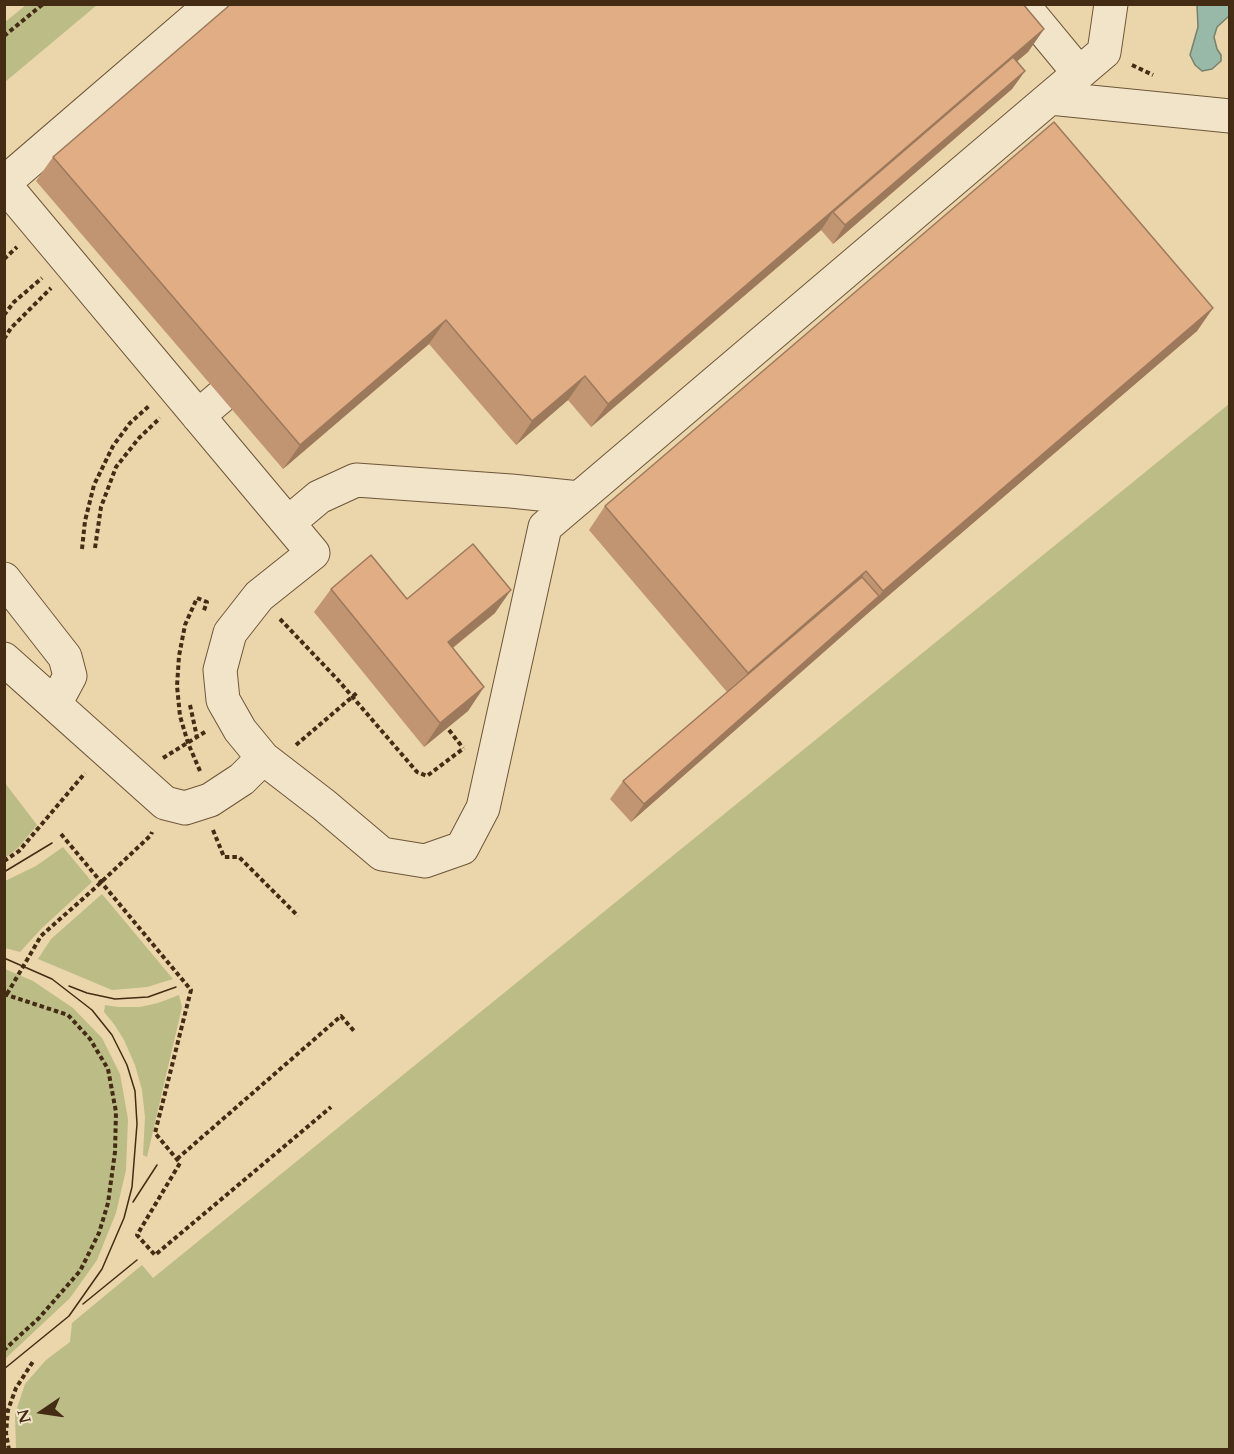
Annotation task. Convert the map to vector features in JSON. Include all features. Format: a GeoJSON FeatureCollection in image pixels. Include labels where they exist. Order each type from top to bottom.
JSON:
{"type":"FeatureCollection","features":[{"type":"Feature","properties":{"kind":"lane"},"geometry":{"type":"LineString","coordinates":[[212,4],[4,184],[313,553],[259,596],[230,633],[220,670],[223,700],[240,730],[268,762],[382,854],[425,861],[462,848],[483,808],[545,527],[1104,52],[1111,4]]}},
{"type":"Feature","properties":{"kind":"lane"},"geometry":{"type":"LineString","coordinates":[[1022,4],[1079,73]]}},
{"type":"Feature","properties":{"kind":"lane"},"geometry":{"type":"LineString","coordinates":[[1050,98],[1230,116]]}},
{"type":"Feature","properties":{"kind":"lane"},"geometry":{"type":"LineString","coordinates":[[184,400],[280,346]]}},
{"type":"Feature","properties":{"kind":"lane"},"geometry":{"type":"LineString","coordinates":[[288,523],[319,496],[357,480],[579,498]]}},
{"type":"Feature","properties":{"kind":"lane"},"geometry":{"type":"LineString","coordinates":[[4,579],[65,657],[70,676],[55,704]]}},
{"type":"Feature","properties":{"kind":"lane"},"geometry":{"type":"LineString","coordinates":[[4,659],[134,775],[181,804],[210,800],[268,762]]}},
{"type":"Feature","properties":{"kind":"path"},"geometry":{"type":"LineString","coordinates":[[4,36],[43,4]]}},
{"type":"Feature","properties":{"kind":"path"},"geometry":{"type":"LineString","coordinates":[[4,315],[14,302],[70,262]]}},
{"type":"Feature","properties":{"kind":"path"},"geometry":{"type":"LineString","coordinates":[[4,339],[11,328],[70,262]]}},
{"type":"Feature","properties":{"kind":"path"},"geometry":{"type":"LineString","coordinates":[[95,548],[101,507],[116,467],[139,438],[184,400]]}},
{"type":"Feature","properties":{"kind":"path"},"geometry":{"type":"LineString","coordinates":[[82,549],[85,520],[94,485],[113,446],[130,423],[184,400]]}},
{"type":"Feature","properties":{"kind":"path"},"geometry":{"type":"LineString","coordinates":[[259,596],[422,776],[427,776],[464,748],[488,784]]}},
{"type":"Feature","properties":{"kind":"path"},"geometry":{"type":"LineString","coordinates":[[268,762],[358,692]]}},
{"type":"Feature","properties":{"kind":"path"},"geometry":{"type":"LineString","coordinates":[[134,775],[232,716]]}},
{"type":"Feature","properties":{"kind":"path"},"geometry":{"type":"LineString","coordinates":[[450,730],[459,742]]}},
{"type":"Feature","properties":{"kind":"path"},"geometry":{"type":"LineString","coordinates":[[4,861],[19,851],[105,750]]}},
{"type":"Feature","properties":{"kind":"path"},"geometry":{"type":"LineString","coordinates":[[4,1350],[39,1318],[80,1271],[99,1233],[108,1203],[115,1152],[116,1112],[108,1069],[90,1039],[68,1015],[6,994],[41,936],[151,835],[181,804],[214,831],[224,857],[239,857],[298,916]]}},
{"type":"Feature","properties":{"kind":"path"},"geometry":{"type":"LineString","coordinates":[[62,834],[190,990],[155,1133],[180,1163],[137,1234],[154,1255],[331,1107]]}},
{"type":"Feature","properties":{"kind":"path"},"geometry":{"type":"LineString","coordinates":[[177,1159],[341,1016],[354,1030]]}},
{"type":"Feature","properties":{"kind":"path"},"geometry":{"type":"LineString","coordinates":[[9,1449],[6,1433],[8,1410],[16,1388],[34,1360]]}},
{"type":"Feature","properties":{"kind":"green space"},"geometry":{"type":"Polygon","coordinates":[[[26,5],[97,5],[5,82],[5,22],[26,5]]]}},
{"type":"Feature","properties":{"kind":"green space"},"geometry":{"type":"Polygon","coordinates":[[[1229,404],[1229,1449],[16,1449],[15,1414],[25,1384],[46,1360],[70,1342],[72,1323],[142,1265],[153,1278],[1229,404]]]}},
{"type":"Feature","properties":{"kind":"green space"},"geometry":{"type":"Polygon","coordinates":[[[5,783],[37,825],[18,848],[5,858],[5,783]]]}},
{"type":"Feature","properties":{"kind":"green space"},"geometry":{"type":"Polygon","coordinates":[[[63,847],[92,882],[41,929],[20,952],[5,948],[5,881],[36,866],[63,847]]]}},
{"type":"Feature","properties":{"kind":"green space"},"geometry":{"type":"Polygon","coordinates":[[[102,894],[173,979],[147,987],[112,990],[38,959],[51,939],[102,894]]]}},
{"type":"Feature","properties":{"kind":"green space"},"geometry":{"type":"Polygon","coordinates":[[[5,969],[33,981],[73,1008],[102,1038],[120,1074],[128,1119],[126,1170],[116,1213],[97,1260],[70,1298],[5,1359],[5,969]]]}},
{"type":"Feature","properties":{"kind":"green space"},"geometry":{"type":"Polygon","coordinates":[[[179,995],[182,1007],[147,1157],[143,1155],[145,1117],[142,1090],[135,1065],[124,1040],[104,1012],[105,1005],[140,1007],[179,995]]]}},
{"type":"Feature","properties":{"kind":"shaded area"},"geometry":{"type":"Polygon","coordinates":[[[1197,5],[1229,5],[1229,16],[1217,27],[1214,37],[1221,61],[1212,69],[1202,71],[1195,65],[1190,55],[1198,27],[1197,5]]]}},
{"type":"Feature","properties":{"kind":"building"},"geometry":{"type":"Polygon","coordinates":[[[231,4],[1023,4],[1044,29],[608,404],[585,376],[532,421],[446,320],[300,445],[53,157],[231,4]]]}},
{"type":"Feature","properties":{"kind":"building"},"geometry":{"type":"Polygon","coordinates":[[[1013,57],[1025,71],[845,225],[833,212],[1013,57]]]}},
{"type":"Feature","properties":{"kind":"building"},"geometry":{"type":"Polygon","coordinates":[[[1054,122],[1213,308],[883,591],[866,571],[748,673],[605,506],[1054,122]]]}},
{"type":"Feature","properties":{"kind":"building"},"geometry":{"type":"Polygon","coordinates":[[[473,544],[511,590],[448,642],[484,687],[440,723],[331,589],[371,555],[407,599],[473,544]]]}},
{"type":"Feature","properties":{"kind":"building"},"geometry":{"type":"Polygon","coordinates":[[[862,577],[879,596],[644,804],[623,781],[862,577]]]}},
{"type":"Feature","properties":{"kind":"tram line"},"geometry":{"type":"LineString","coordinates":[[4,872],[52,843]]}},
{"type":"Feature","properties":{"kind":"tram line"},"geometry":{"type":"LineString","coordinates":[[4,958],[52,979],[92,1010],[112,1035],[127,1065],[135,1091],[137,1124],[132,1187],[124,1218],[102,1269],[69,1316],[4,1369]]}},
{"type":"Feature","properties":{"kind":"tram line"},"geometry":{"type":"LineString","coordinates":[[69,986],[87,993],[115,999],[148,997],[176,987]]}},
{"type":"Feature","properties":{"kind":"tram line"},"geometry":{"type":"LineString","coordinates":[[133,1202],[157,1165]]}},
{"type":"Feature","properties":{"kind":"tram line"},"geometry":{"type":"LineString","coordinates":[[83,1304],[137,1260]]}}]}
